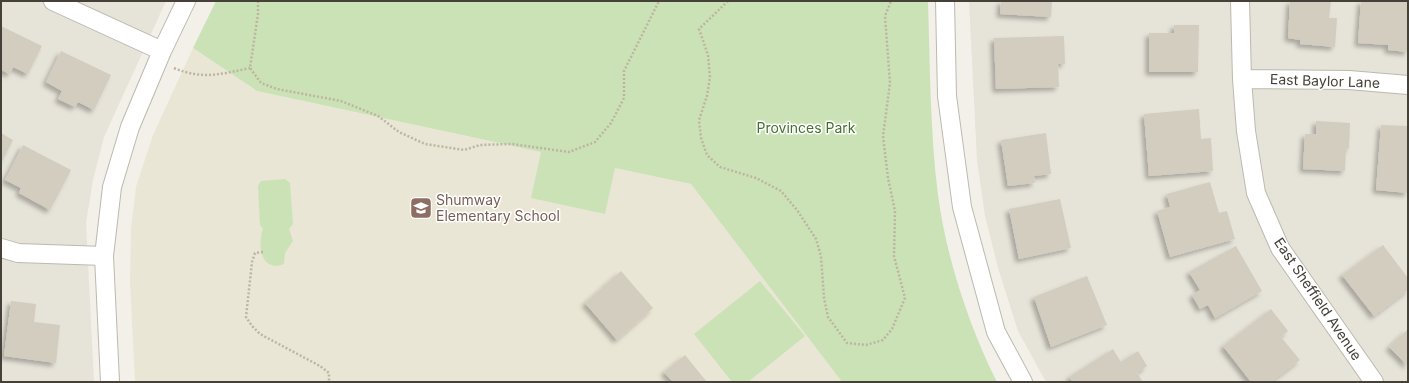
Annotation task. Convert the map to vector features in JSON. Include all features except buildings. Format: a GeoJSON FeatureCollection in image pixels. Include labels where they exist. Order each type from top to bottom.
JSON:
{"type":"FeatureCollection","features":[{"type":"Feature","properties":{"kind":"street"},"geometry":{"type":"LineString","coordinates":[[53,1],[160,56]]}},
{"type":"Feature","properties":{"kind":"street"},"geometry":{"type":"LineString","coordinates":[[110,382],[104,256],[112,187],[130,127],[160,56],[186,1]]}},
{"type":"Feature","properties":{"kind":"street"},"geometry":{"type":"LineString","coordinates":[[945,1],[947,96],[962,207],[996,332],[1023,382]]}},
{"type":"Feature","properties":{"kind":"street","name":"East Sheffield Avenue"},"geometry":{"type":"LineString","coordinates":[[1240,1],[1242,79],[1246,131],[1256,193],[1280,248],[1374,382]]}},
{"type":"Feature","properties":{"kind":"street","name":"East Baylor Lane"},"geometry":{"type":"LineString","coordinates":[[1242,79],[1350,80],[1408,85]]}},
{"type":"Feature","properties":{"kind":"street"},"geometry":{"type":"LineString","coordinates":[[1,248],[18,252],[104,256]]}},
{"type":"Feature","properties":{"kind":"path"},"geometry":{"type":"LineString","coordinates":[[258,1],[258,14],[250,68],[261,83],[276,89],[305,96],[341,101],[378,116],[399,132],[425,144],[464,150],[480,145],[512,144],[569,152],[594,142],[611,122],[624,98],[624,71],[659,1]]}},
{"type":"Feature","properties":{"kind":"path"},"geometry":{"type":"LineString","coordinates":[[728,1],[699,29],[708,55],[710,77],[707,96],[699,120],[701,138],[707,155],[720,167],[756,178],[781,191],[797,210],[816,240],[821,256],[824,298],[828,317],[847,343],[866,345],[883,340],[892,329],[905,298],[894,256],[895,211],[888,178],[883,136],[890,83],[885,16],[891,1]]}},
{"type":"Feature","properties":{"kind":"path"},"geometry":{"type":"LineString","coordinates":[[160,56],[185,73],[205,76],[250,68]]}},
{"type":"Feature","properties":{"kind":"path"},"geometry":{"type":"LineString","coordinates":[[263,252],[255,253],[252,262],[246,317],[260,334],[320,366],[329,373],[329,382]]}},
{"type":"Feature","properties":{"kind":"shaded area"},"geometry":{"type":"Polygon","coordinates":[[[1,1],[166,1],[104,137],[93,180],[86,223],[94,382],[1,382],[1,1]]]}},
{"type":"Feature","properties":{"kind":"shaded area"},"geometry":{"type":"Polygon","coordinates":[[[969,1],[1408,1],[1408,382],[1046,382],[1018,331],[998,268],[985,216],[977,160],[969,1]]]}},
{"type":"Feature","properties":{"kind":"shaded area","name":"Shumway Elementary School"},"geometry":{"type":"Polygon","coordinates":[[[193,48],[257,91],[691,184],[842,382],[135,382],[130,282],[131,228],[136,187],[153,135],[193,48]]]}},
{"type":"Feature","properties":{"kind":"green space","name":"Provinces Park"},"geometry":{"type":"Polygon","coordinates":[[[216,1],[928,1],[933,147],[942,218],[953,266],[968,315],[997,382],[842,382],[691,184],[615,168],[605,214],[531,198],[541,152],[257,91],[193,48],[216,1]]]}},
{"type":"Feature","properties":{"kind":"green space"},"geometry":{"type":"Polygon","coordinates":[[[285,179],[290,183],[293,224],[289,229],[293,241],[285,253],[284,264],[276,266],[270,265],[266,261],[261,249],[261,235],[263,229],[260,225],[258,186],[261,181],[285,179]]]}},
{"type":"Feature","properties":{"kind":"green space"},"geometry":{"type":"Polygon","coordinates":[[[760,281],[805,336],[748,382],[732,382],[694,334],[760,281]]]}},
{"type":"Feature","properties":{"kind":"place","name":"Shumway Elementary School"},"geometry":{"type":"Point","coordinates":[421,208]}}]}
